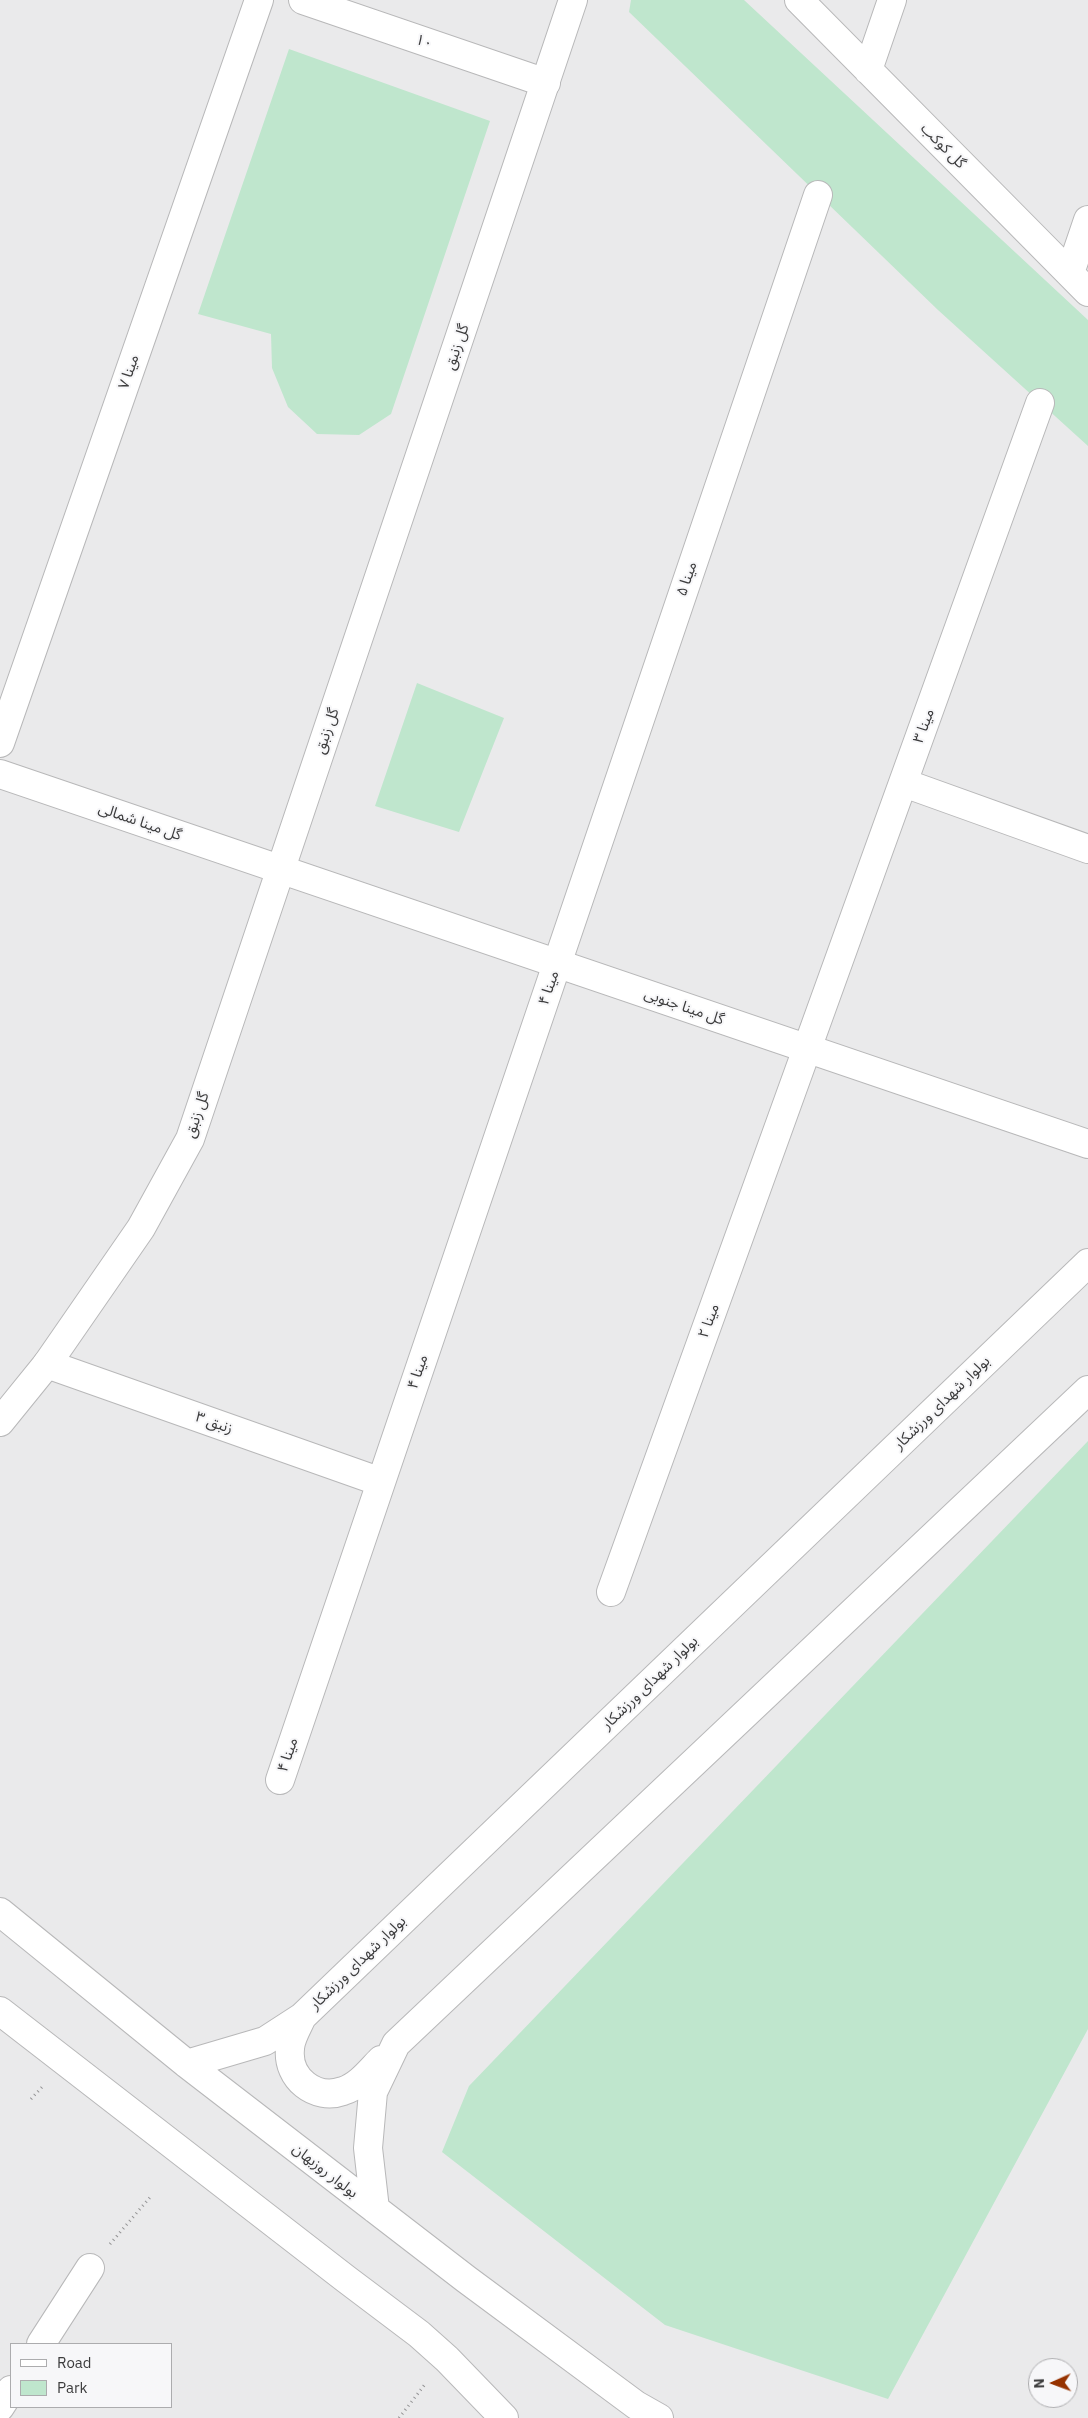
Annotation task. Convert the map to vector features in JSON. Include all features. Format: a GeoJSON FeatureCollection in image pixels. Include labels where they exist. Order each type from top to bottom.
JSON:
{"type":"FeatureCollection","features":[{"type":"Feature","properties":{"kind":"street","name":"مینا ۷"},"geometry":{"type":"LineString","coordinates":[[0,743],[259,0]]}},
{"type":"Feature","properties":{"kind":"street","name":"۱۰"},"geometry":{"type":"LineString","coordinates":[[303,0],[546,83]]}},
{"type":"Feature","properties":{"kind":"street","name":"گل زنبق"},"geometry":{"type":"LineString","coordinates":[[0,1422],[47,1364],[141,1228],[190,1139],[573,0]]}},
{"type":"Feature","properties":{"kind":"street","name":"گل کوکب"},"geometry":{"type":"LineString","coordinates":[[799,0],[1079,282]]}},
{"type":"Feature","properties":{"kind":"street"},"geometry":{"type":"LineString","coordinates":[[868,70],[892,0]]}},
{"type":"Feature","properties":{"kind":"street","name":"مینا ۵"},"geometry":{"type":"LineString","coordinates":[[557,964],[818,195]]}},
{"type":"Feature","properties":{"kind":"street"},"geometry":{"type":"LineString","coordinates":[[1079,282],[1088,220]]}},
{"type":"Feature","properties":{"kind":"street","name":"مینا ۳"},"geometry":{"type":"LineString","coordinates":[[807,1049],[1040,403]]}},
{"type":"Feature","properties":{"kind":"street","name":"گل مینا شمالی"},"geometry":{"type":"LineString","coordinates":[[0,774],[280,869]]}},
{"type":"Feature","properties":{"kind":"street"},"geometry":{"type":"LineString","coordinates":[[904,782],[1088,849]]}},
{"type":"Feature","properties":{"kind":"street","name":"گل مینا جنوبی"},"geometry":{"type":"LineString","coordinates":[[280,869],[1088,1144]]}},
{"type":"Feature","properties":{"kind":"street","name":"مینا ۴"},"geometry":{"type":"LineString","coordinates":[[280,1780],[557,964]]}},
{"type":"Feature","properties":{"kind":"street","name":"مینا ۲"},"geometry":{"type":"LineString","coordinates":[[611,1592],[807,1049]]}},
{"type":"Feature","properties":{"kind":"street","name":"بولوار شهدای ورزشکار"},"geometry":{"type":"LineString","coordinates":[[187,2064],[265,2042],[302,2016],[1088,1262]]}},
{"type":"Feature","properties":{"kind":"street","name":"زنبق ۳"},"geometry":{"type":"LineString","coordinates":[[47,1364],[381,1482]]}},
{"type":"Feature","properties":{"kind":"street"},"geometry":{"type":"LineString","coordinates":[[302,2016],[290,2048],[292,2068],[299,2081],[310,2088],[328,2093],[343,2092],[358,2083],[396,2044],[1088,1390]]}},
{"type":"Feature","properties":{"kind":"street","name":"بولوار روزبهان"},"geometry":{"type":"LineString","coordinates":[[0,1912],[187,2064],[375,2209],[636,2405],[659,2418]]}},
{"type":"Feature","properties":{"kind":"street"},"geometry":{"type":"LineString","coordinates":[[0,2011],[314,2255],[419,2334],[447,2359],[504,2418]]}},
{"type":"Feature","properties":{"kind":"street"},"geometry":{"type":"LineString","coordinates":[[375,2209],[368,2148],[373,2092],[396,2044]]}},
{"type":"Feature","properties":{"kind":"street"},"geometry":{"type":"LineString","coordinates":[[42,2343],[90,2268]]}},
{"type":"Feature","properties":{"kind":"street"},"geometry":{"type":"LineString","coordinates":[[0,2407],[10,2392]]}},
{"type":"Feature","properties":{"kind":"path"},"geometry":{"type":"LineString","coordinates":[[90,2268],[152,2195]]}},
{"type":"Feature","properties":{"kind":"path"},"geometry":{"type":"LineString","coordinates":[[400,2418],[412,2399]]}},
{"type":"Feature","properties":{"kind":"green space"},"geometry":{"type":"Polygon","coordinates":[[[631,0],[744,0],[1088,320],[1088,446],[938,310],[629,12],[631,0]]]}},
{"type":"Feature","properties":{"kind":"green space"},"geometry":{"type":"Polygon","coordinates":[[[289,49],[490,121],[391,414],[359,435],[317,434],[288,407],[272,368],[271,334],[198,314],[289,49]]]}},
{"type":"Feature","properties":{"kind":"green space"},"geometry":{"type":"Polygon","coordinates":[[[417,683],[504,718],[459,832],[375,806],[417,683]]]}},
{"type":"Feature","properties":{"kind":"green space"},"geometry":{"type":"Polygon","coordinates":[[[1088,1441],[1088,2029],[888,2399],[665,2325],[442,2152],[469,2086],[1088,1441]]]}}]}
